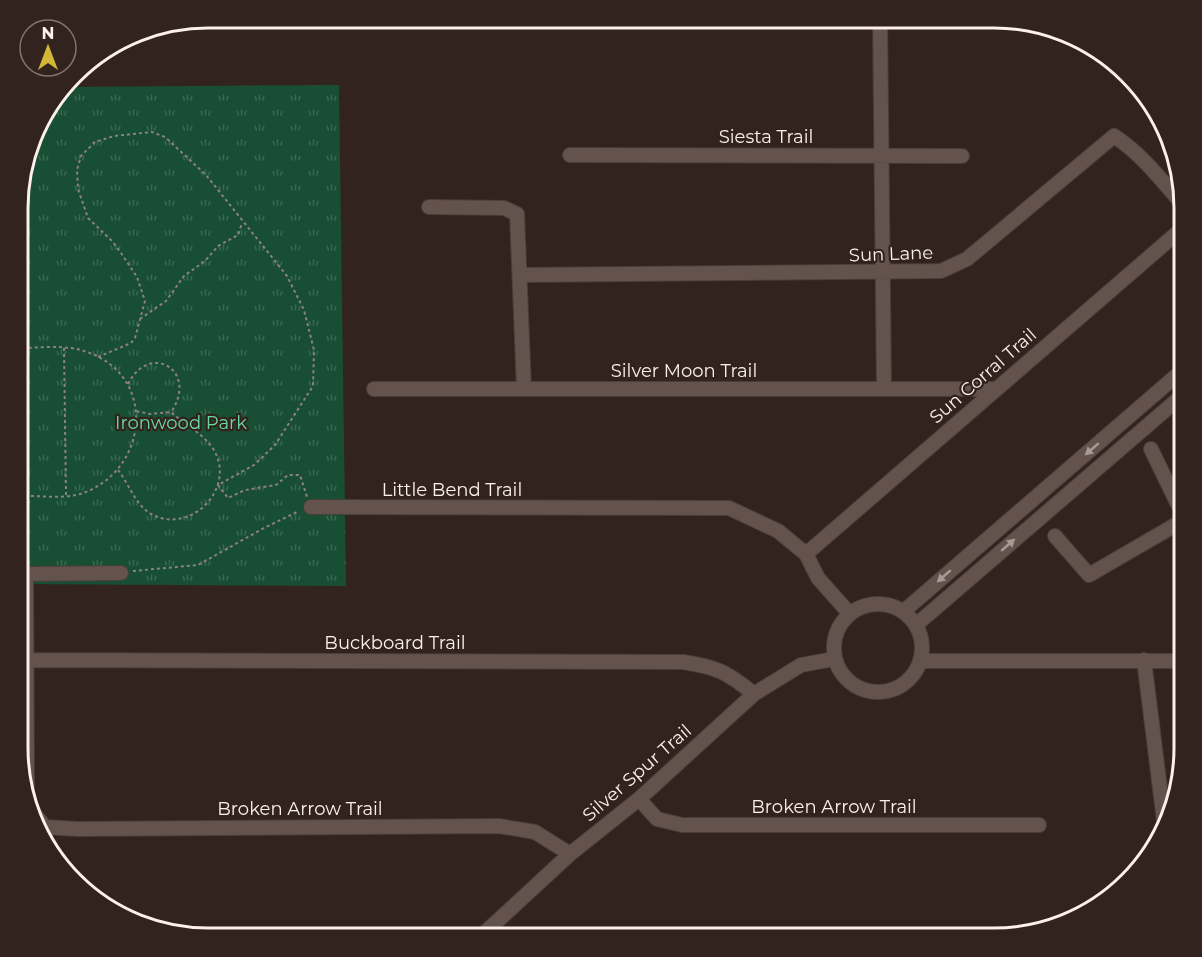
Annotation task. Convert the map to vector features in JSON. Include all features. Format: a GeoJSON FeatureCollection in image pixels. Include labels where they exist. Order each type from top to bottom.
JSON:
{"type":"FeatureCollection","features":[{"type":"Feature","properties":{"kind":"street"},"geometry":{"type":"LineString","coordinates":[[880,29],[884,388]]}},
{"type":"Feature","properties":{"kind":"street","name":"Sun Lane"},"geometry":{"type":"LineString","coordinates":[[521,275],[941,271],[967,259],[1114,136],[1131,147],[1173,193]]}},
{"type":"Feature","properties":{"kind":"street","name":"Siesta Trail"},"geometry":{"type":"LineString","coordinates":[[570,155],[962,156]]}},
{"type":"Feature","properties":{"kind":"street"},"geometry":{"type":"LineString","coordinates":[[429,207],[504,208],[518,214],[524,390]]}},
{"type":"Feature","properties":{"kind":"street","name":"Sun Corral Trail"},"geometry":{"type":"LineString","coordinates":[[806,554],[1174,236]]}},
{"type":"Feature","properties":{"kind":"street"},"geometry":{"type":"LineString","coordinates":[[904,611],[1174,378]]}},
{"type":"Feature","properties":{"kind":"street","name":"Silver Moon Trail"},"geometry":{"type":"LineString","coordinates":[[374,390],[884,388],[993,390]]}},
{"type":"Feature","properties":{"kind":"street"},"geometry":{"type":"LineString","coordinates":[[916,625],[1174,402]]}},
{"type":"Feature","properties":{"kind":"street"},"geometry":{"type":"LineString","coordinates":[[1143,405],[1154,419]]}},
{"type":"Feature","properties":{"kind":"street"},"geometry":{"type":"LineString","coordinates":[[1118,426],[1130,440]]}},
{"type":"Feature","properties":{"kind":"street"},"geometry":{"type":"LineString","coordinates":[[1152,449],[1173,496]]}},
{"type":"Feature","properties":{"kind":"street","name":"Little Bend Trail"},"geometry":{"type":"LineString","coordinates":[[311,507],[729,508],[778,531],[806,554],[818,578],[849,614]]}},
{"type":"Feature","properties":{"kind":"street"},"geometry":{"type":"LineString","coordinates":[[1055,536],[1089,575],[1173,525]]}},
{"type":"Feature","properties":{"kind":"street"},"geometry":{"type":"LineString","coordinates":[[29,574],[121,573]]}},
{"type":"Feature","properties":{"kind":"street"},"geometry":{"type":"LineString","coordinates":[[871,603],[894,606],[904,611],[916,625],[923,640],[921,662],[911,678],[896,689],[877,693],[858,688],[843,676],[834,659],[833,642],[838,626],[849,614],[871,603]]}},
{"type":"Feature","properties":{"kind":"street","name":"Silver Spur Trail"},"geometry":{"type":"LineString","coordinates":[[492,928],[570,854],[639,799],[754,694],[801,664],[834,659]]}},
{"type":"Feature","properties":{"kind":"street","name":"Buckboard Trail"},"geometry":{"type":"LineString","coordinates":[[29,660],[683,662],[712,666],[754,694]]}},
{"type":"Feature","properties":{"kind":"street"},"geometry":{"type":"LineString","coordinates":[[1144,660],[1163,810]]}},
{"type":"Feature","properties":{"kind":"street"},"geometry":{"type":"LineString","coordinates":[[921,662],[1173,661]]}},
{"type":"Feature","properties":{"kind":"street","name":"Broken Arrow Trail"},"geometry":{"type":"LineString","coordinates":[[639,799],[657,819],[682,825],[1039,825]]}},
{"type":"Feature","properties":{"kind":"street","name":"Broken Arrow Trail"},"geometry":{"type":"LineString","coordinates":[[47,827],[78,829],[499,826],[535,832],[570,854]]}},
{"type":"Feature","properties":{"kind":"path"},"geometry":{"type":"LineString","coordinates":[[98,357],[131,344],[146,301],[137,277],[112,241],[88,218],[83,205],[77,170],[81,156],[95,142],[114,136],[152,132],[165,137],[225,195],[242,223],[287,276],[304,310],[314,350],[314,386],[275,445],[254,465],[218,485]]}},
{"type":"Feature","properties":{"kind":"path"},"geometry":{"type":"LineString","coordinates":[[140,319],[166,301],[184,276],[205,261],[218,246],[238,235],[242,223]]}},
{"type":"Feature","properties":{"kind":"path"},"geometry":{"type":"LineString","coordinates":[[28,348],[64,348],[87,351],[98,357],[128,384],[137,430],[118,470],[94,488],[66,496],[29,496]]}},
{"type":"Feature","properties":{"kind":"path"},"geometry":{"type":"LineString","coordinates":[[64,348],[66,496]]}},
{"type":"Feature","properties":{"kind":"path"},"geometry":{"type":"LineString","coordinates":[[128,384],[139,368],[151,362],[169,366],[181,381],[180,393],[171,412]]}},
{"type":"Feature","properties":{"kind":"path"},"geometry":{"type":"LineString","coordinates":[[118,470],[142,508],[155,516],[171,519],[188,517],[202,509],[211,500],[218,485],[218,459],[209,442],[171,412],[150,414],[135,411]]}},
{"type":"Feature","properties":{"kind":"path"},"geometry":{"type":"LineString","coordinates":[[121,573],[198,565],[287,515],[311,507],[300,475],[288,475],[276,485],[245,490],[228,498],[218,485]]}},
{"type":"Feature","properties":{"kind":"green space","name":"Ironwood Park"},"geometry":{"type":"Polygon","coordinates":[[[339,85],[346,586],[29,584],[28,208],[30,185],[35,162],[47,129],[59,108],[76,87],[339,85]]]}}]}
